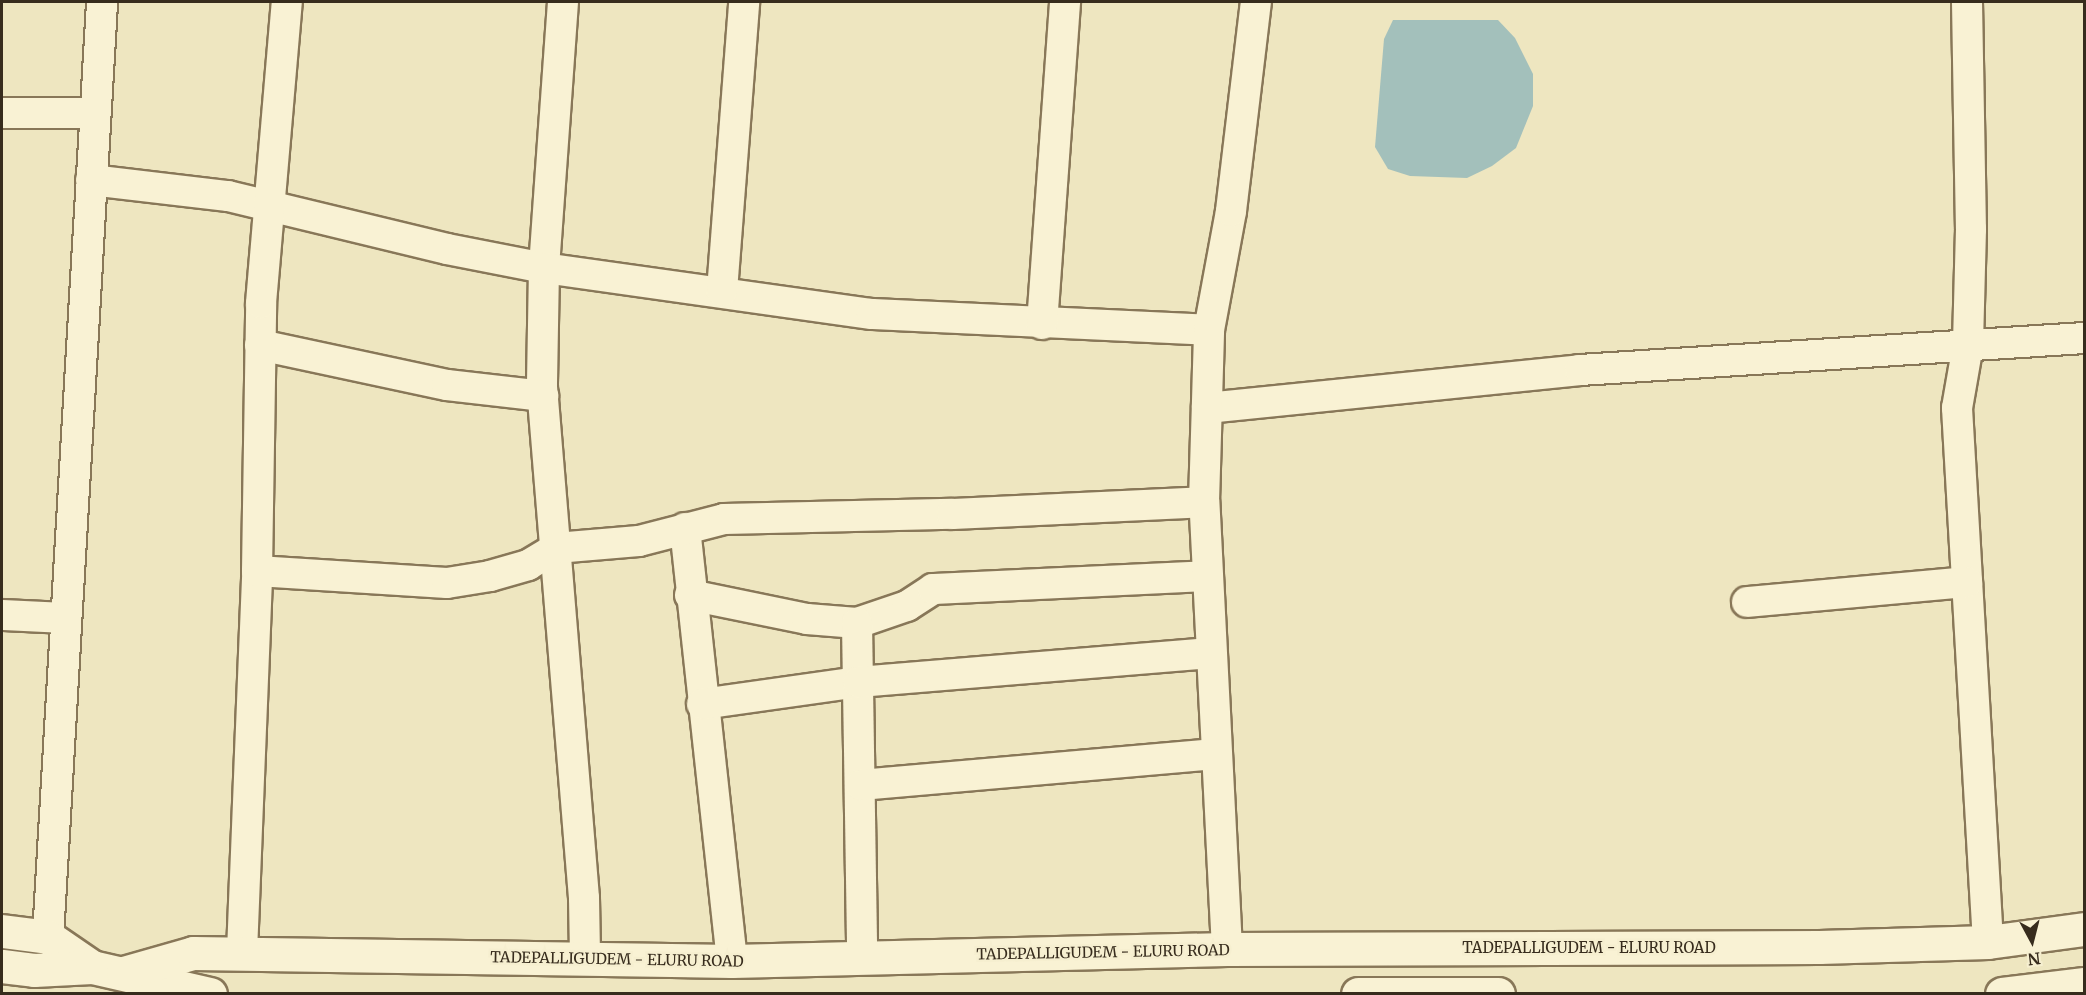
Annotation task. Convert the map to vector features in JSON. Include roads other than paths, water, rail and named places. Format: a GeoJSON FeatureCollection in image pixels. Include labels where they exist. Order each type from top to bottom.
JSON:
{"type":"FeatureCollection","features":[{"type":"Feature","properties":{"kind":"main road","name":"TADEPALLIGUDEM - ELURU ROAD"},"geometry":{"type":"LineString","coordinates":[[2,966],[34,970],[107,970],[193,953],[242,952],[732,961],[1227,949],[1807,947],[1988,942],[2085,929]]}},
{"type":"Feature","properties":{"kind":"main road","name":"TADEPALLIGUDEM - ELURU ROAD"},"geometry":{"type":"LineString","coordinates":[[2,931],[48,937],[107,970],[210,993]]}},
{"type":"Feature","properties":{"kind":"main road"},"geometry":{"type":"LineString","coordinates":[[2002,993],[2085,984]]}},
{"type":"Feature","properties":{"kind":"main road"},"geometry":{"type":"LineString","coordinates":[[1358,993],[1498,993]]}},
{"type":"Feature","properties":{"kind":"street"},"geometry":{"type":"LineString","coordinates":[[48,937],[102,2]]}},
{"type":"Feature","properties":{"kind":"street"},"geometry":{"type":"LineString","coordinates":[[242,952],[257,571],[260,345],[267,206],[287,2]]}},
{"type":"Feature","properties":{"kind":"street"},"geometry":{"type":"LineString","coordinates":[[563,2],[544,267],[543,396],[584,898],[585,957]]}},
{"type":"Feature","properties":{"kind":"street"},"geometry":{"type":"LineString","coordinates":[[722,291],[744,2]]}},
{"type":"Feature","properties":{"kind":"street"},"geometry":{"type":"LineString","coordinates":[[1042,324],[1065,2]]}},
{"type":"Feature","properties":{"kind":"street"},"geometry":{"type":"LineString","coordinates":[[1227,949],[1215,754],[1204,502],[1209,330],[1231,212],[1256,2]]}},
{"type":"Feature","properties":{"kind":"street"},"geometry":{"type":"LineString","coordinates":[[1967,2],[1971,229],[1968,345],[1957,408],[1988,942]]}},
{"type":"Feature","properties":{"kind":"street"},"geometry":{"type":"LineString","coordinates":[[2,113],[95,113]]}},
{"type":"Feature","properties":{"kind":"street"},"geometry":{"type":"LineString","coordinates":[[91,180],[228,196],[447,249],[544,267],[872,314],[1042,324],[1209,330]]}},
{"type":"Feature","properties":{"kind":"street"},"geometry":{"type":"LineString","coordinates":[[1207,408],[1581,370],[2085,338]]}},
{"type":"Feature","properties":{"kind":"street"},"geometry":{"type":"LineString","coordinates":[[260,345],[447,385],[543,396]]}},
{"type":"Feature","properties":{"kind":"street"},"geometry":{"type":"LineString","coordinates":[[257,571],[447,583],[490,576],[528,565],[556,548],[639,541],[724,519],[940,515],[1204,502]]}},
{"type":"Feature","properties":{"kind":"street"},"geometry":{"type":"LineString","coordinates":[[685,528],[690,595],[732,961]]}},
{"type":"Feature","properties":{"kind":"street"},"geometry":{"type":"LineString","coordinates":[[690,595],[807,619],[857,623],[907,606],[933,589],[1208,576]]}},
{"type":"Feature","properties":{"kind":"street"},"geometry":{"type":"LineString","coordinates":[[1747,602],[1967,582]]}},
{"type":"Feature","properties":{"kind":"street"},"geometry":{"type":"LineString","coordinates":[[2,615],[66,618]]}},
{"type":"Feature","properties":{"kind":"street"},"geometry":{"type":"LineString","coordinates":[[857,623],[862,958]]}},
{"type":"Feature","properties":{"kind":"street"},"geometry":{"type":"LineString","coordinates":[[702,704],[858,682],[1211,653]]}},
{"type":"Feature","properties":{"kind":"street"},"geometry":{"type":"LineString","coordinates":[[861,785],[1215,754]]}},
{"type":"Feature","properties":{"kind":"water"},"geometry":{"type":"Polygon","coordinates":[[[1393,20],[1498,20],[1515,38],[1533,74],[1533,106],[1516,148],[1492,166],[1467,178],[1410,176],[1388,169],[1375,147],[1384,39],[1393,20]]]}}]}
